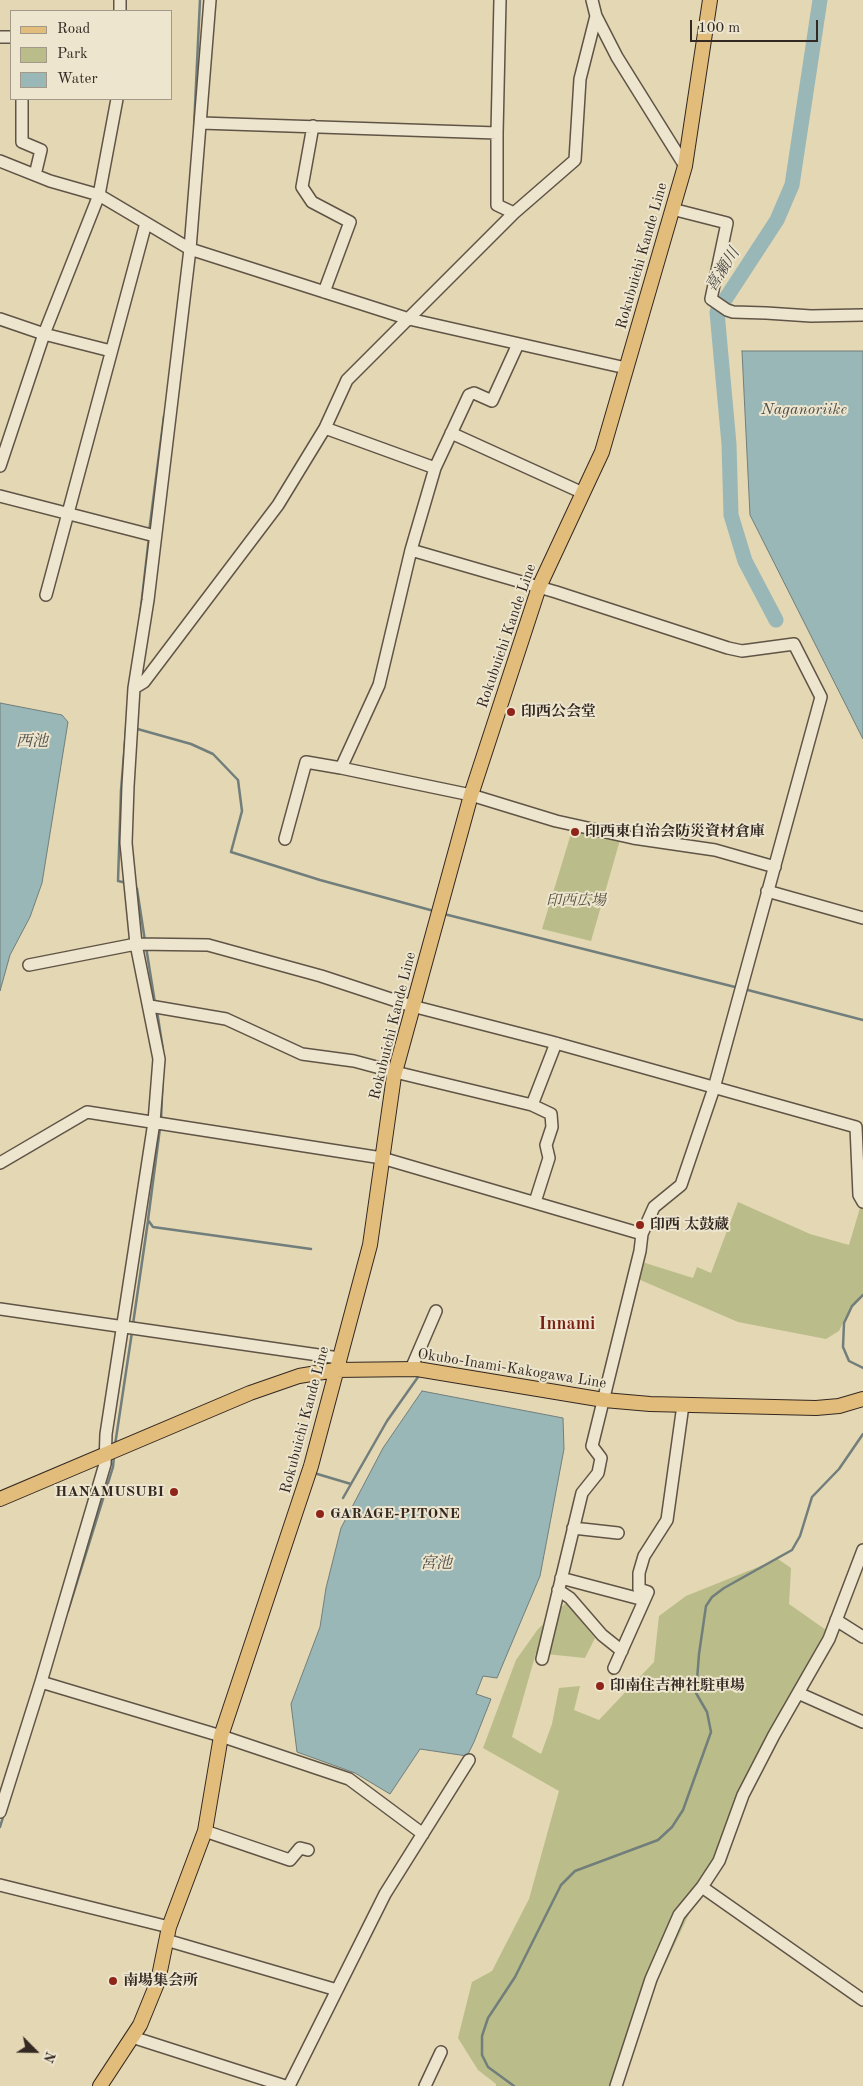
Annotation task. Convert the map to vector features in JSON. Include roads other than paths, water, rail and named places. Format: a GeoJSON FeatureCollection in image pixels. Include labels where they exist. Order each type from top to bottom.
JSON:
{"type":"FeatureCollection","features":[{"type":"Feature","properties":{"kind":"main road","name":"Rokubuichi Kande Line"},"geometry":{"type":"LineString","coordinates":[[100,2086],[140,2025],[158,1981],[167,1934],[205,1831],[222,1736],[311,1466],[370,1245],[395,1072],[471,795],[539,587],[602,452],[685,166],[710,0]]}},
{"type":"Feature","properties":{"kind":"main road","name":"Okubo-Inami-Kakogawa Line"},"geometry":{"type":"LineString","coordinates":[[0,1499],[250,1393],[337,1364],[411,1369],[604,1400],[684,1405],[816,1408],[840,1406],[863,1399]]}},
{"type":"Feature","properties":{"kind":"street"},"geometry":{"type":"LineString","coordinates":[[0,1812],[41,1682],[105,1464],[106,1434],[154,1122],[159,1059],[150,1006],[136,944],[126,843],[128,786],[134,688],[148,600],[190,249],[210,0]]}},
{"type":"Feature","properties":{"kind":"street"},"geometry":{"type":"LineString","coordinates":[[500,0],[497,204],[514,213]]}},
{"type":"Feature","properties":{"kind":"street"},"geometry":{"type":"LineString","coordinates":[[592,0],[596,16],[617,57],[685,166]]}},
{"type":"Feature","properties":{"kind":"street"},"geometry":{"type":"LineString","coordinates":[[134,688],[144,682],[278,505],[325,428],[347,380],[514,213],[575,160],[580,80],[596,16]]}},
{"type":"Feature","properties":{"kind":"street"},"geometry":{"type":"LineString","coordinates":[[22,100],[22,142],[41,150],[35,175]]}},
{"type":"Feature","properties":{"kind":"street"},"geometry":{"type":"LineString","coordinates":[[0,466],[44,334],[99,195],[117,100]]}},
{"type":"Feature","properties":{"kind":"street"},"geometry":{"type":"LineString","coordinates":[[201,123],[497,133]]}},
{"type":"Feature","properties":{"kind":"street"},"geometry":{"type":"LineString","coordinates":[[313,126],[302,187],[312,202],[350,222],[324,292]]}},
{"type":"Feature","properties":{"kind":"street"},"geometry":{"type":"LineString","coordinates":[[0,161],[35,175],[99,195],[190,249],[409,319],[626,368]]}},
{"type":"Feature","properties":{"kind":"street"},"geometry":{"type":"LineString","coordinates":[[672,210],[727,223],[711,299],[728,310],[733,312],[766,312],[811,316],[863,315]]}},
{"type":"Feature","properties":{"kind":"street"},"geometry":{"type":"LineString","coordinates":[[46,595],[146,223]]}},
{"type":"Feature","properties":{"kind":"street"},"geometry":{"type":"LineString","coordinates":[[0,320],[112,352]]}},
{"type":"Feature","properties":{"kind":"street"},"geometry":{"type":"LineString","coordinates":[[340,768],[379,685],[411,550],[435,468],[469,395],[474,394],[492,401],[518,344]]}},
{"type":"Feature","properties":{"kind":"street"},"geometry":{"type":"LineString","coordinates":[[325,428],[435,468]]}},
{"type":"Feature","properties":{"kind":"street"},"geometry":{"type":"LineString","coordinates":[[452,433],[583,493]]}},
{"type":"Feature","properties":{"kind":"street"},"geometry":{"type":"LineString","coordinates":[[0,496],[155,536]]}},
{"type":"Feature","properties":{"kind":"street"},"geometry":{"type":"LineString","coordinates":[[411,550],[539,587],[728,648],[742,651],[794,644],[821,696],[714,1088],[681,1186],[654,1206],[642,1234],[640,1251],[592,1446],[601,1458],[598,1473],[582,1493],[542,1659]]}},
{"type":"Feature","properties":{"kind":"street"},"geometry":{"type":"LineString","coordinates":[[285,839],[306,762],[471,795],[556,821],[633,838],[715,850],[774,867]]}},
{"type":"Feature","properties":{"kind":"street"},"geometry":{"type":"LineString","coordinates":[[767,891],[863,918]]}},
{"type":"Feature","properties":{"kind":"street"},"geometry":{"type":"LineString","coordinates":[[29,965],[136,944],[208,944],[320,976],[412,1006],[556,1042],[856,1127],[859,1195],[863,1202]]}},
{"type":"Feature","properties":{"kind":"street"},"geometry":{"type":"LineString","coordinates":[[150,1006],[226,1019],[302,1054],[354,1061],[395,1072],[458,1082],[532,1105],[551,1114],[552,1127],[546,1146],[549,1158],[534,1202]]}},
{"type":"Feature","properties":{"kind":"street"},"geometry":{"type":"LineString","coordinates":[[532,1105],[556,1042]]}},
{"type":"Feature","properties":{"kind":"street"},"geometry":{"type":"LineString","coordinates":[[0,1163],[87,1112],[382,1158],[642,1234]]}},
{"type":"Feature","properties":{"kind":"street"},"geometry":{"type":"LineString","coordinates":[[0,1309],[122,1327],[337,1364]]}},
{"type":"Feature","properties":{"kind":"street"},"geometry":{"type":"LineString","coordinates":[[411,1369],[436,1311]]}},
{"type":"Feature","properties":{"kind":"street"},"geometry":{"type":"LineString","coordinates":[[614,1668],[648,1592],[640,1588],[639,1573],[644,1556],[667,1520],[684,1405]]}},
{"type":"Feature","properties":{"kind":"street"},"geometry":{"type":"LineString","coordinates":[[573,1528],[618,1533]]}},
{"type":"Feature","properties":{"kind":"street"},"geometry":{"type":"LineString","coordinates":[[616,2086],[651,1979],[679,1915],[702,1887],[719,1860],[743,1795],[798,1693],[830,1639],[863,1550]]}},
{"type":"Feature","properties":{"kind":"street"},"geometry":{"type":"LineString","coordinates":[[561,1578],[644,1600]]}},
{"type":"Feature","properties":{"kind":"street"},"geometry":{"type":"LineString","coordinates":[[558,1590],[570,1598],[602,1636],[622,1651]]}},
{"type":"Feature","properties":{"kind":"street"},"geometry":{"type":"LineString","coordinates":[[836,1620],[863,1637]]}},
{"type":"Feature","properties":{"kind":"street"},"geometry":{"type":"LineString","coordinates":[[41,1682],[222,1736],[349,1778],[423,1834]]}},
{"type":"Feature","properties":{"kind":"street"},"geometry":{"type":"LineString","coordinates":[[798,1693],[863,1722]]}},
{"type":"Feature","properties":{"kind":"street"},"geometry":{"type":"LineString","coordinates":[[289,2086],[385,1894],[469,1760]]}},
{"type":"Feature","properties":{"kind":"street"},"geometry":{"type":"LineString","coordinates":[[205,1831],[290,1860],[300,1848],[308,1850]]}},
{"type":"Feature","properties":{"kind":"street"},"geometry":{"type":"LineString","coordinates":[[0,1886],[167,1934],[337,1990]]}},
{"type":"Feature","properties":{"kind":"street"},"geometry":{"type":"LineString","coordinates":[[702,1887],[863,2000]]}},
{"type":"Feature","properties":{"kind":"street"},"geometry":{"type":"LineString","coordinates":[[132,2037],[285,2086]]}},
{"type":"Feature","properties":{"kind":"street"},"geometry":{"type":"LineString","coordinates":[[425,2086],[441,2052]]}},
{"type":"Feature","properties":{"kind":"water","name":"Naganoriike"},"geometry":{"type":"Polygon","coordinates":[[[742,351],[863,351],[863,739],[750,515],[742,351]]]}},
{"type":"Feature","properties":{"kind":"water","name":"西池"},"geometry":{"type":"Polygon","coordinates":[[[0,703],[62,715],[68,722],[42,883],[30,917],[10,955],[0,991],[0,703]]]}},
{"type":"Feature","properties":{"kind":"water","name":"宮池"},"geometry":{"type":"Polygon","coordinates":[[[422,1391],[563,1418],[564,1449],[540,1576],[497,1678],[483,1676],[476,1694],[491,1699],[467,1756],[420,1749],[390,1794],[355,1773],[297,1752],[291,1704],[320,1627],[326,1588],[341,1528],[383,1448],[422,1391]]]}},
{"type":"Feature","properties":{"kind":"waterway"},"geometry":{"type":"LineString","coordinates":[[194,127],[200,0]]}},
{"type":"Feature","properties":{"kind":"waterway","name":"喜瀬川"},"geometry":{"type":"LineString","coordinates":[[776,620],[745,561],[731,515],[729,444],[717,312],[777,220],[792,185],[820,0]]}},
{"type":"Feature","properties":{"kind":"waterway"},"geometry":{"type":"LineString","coordinates":[[149,532],[164,416]]}},
{"type":"Feature","properties":{"kind":"waterway"},"geometry":{"type":"LineString","coordinates":[[140,616],[149,537]]}},
{"type":"Feature","properties":{"kind":"waterway"},"geometry":{"type":"LineString","coordinates":[[127,718],[121,790],[118,881],[127,883]]}},
{"type":"Feature","properties":{"kind":"waterway"},"geometry":{"type":"LineString","coordinates":[[134,728],[191,744],[213,754],[238,780],[242,811],[231,852],[320,880],[434,911]]}},
{"type":"Feature","properties":{"kind":"waterway"},"geometry":{"type":"LineString","coordinates":[[134,886],[137,889],[145,941]]}},
{"type":"Feature","properties":{"kind":"waterway"},"geometry":{"type":"LineString","coordinates":[[444,914],[739,988]]}},
{"type":"Feature","properties":{"kind":"waterway"},"geometry":{"type":"LineString","coordinates":[[146,947],[155,1003]]}},
{"type":"Feature","properties":{"kind":"waterway"},"geometry":{"type":"LineString","coordinates":[[744,989],[863,1020]]}},
{"type":"Feature","properties":{"kind":"waterway"},"geometry":{"type":"LineString","coordinates":[[157,1011],[163,1050]]}},
{"type":"Feature","properties":{"kind":"waterway"},"geometry":{"type":"LineString","coordinates":[[161,1120],[163,1070]]}},
{"type":"Feature","properties":{"kind":"waterway"},"geometry":{"type":"LineString","coordinates":[[160,1128],[148,1220],[153,1227],[311,1249]]}},
{"type":"Feature","properties":{"kind":"waterway"},"geometry":{"type":"LineString","coordinates":[[133,1324],[148,1221]]}},
{"type":"Feature","properties":{"kind":"waterway"},"geometry":{"type":"LineString","coordinates":[[863,1295],[852,1306],[844,1323],[843,1347],[849,1361],[863,1368]]}},
{"type":"Feature","properties":{"kind":"waterway"},"geometry":{"type":"LineString","coordinates":[[115,1445],[132,1332]]}},
{"type":"Feature","properties":{"kind":"waterway"},"geometry":{"type":"LineString","coordinates":[[343,1498],[387,1421],[418,1377]]}},
{"type":"Feature","properties":{"kind":"waterway"},"geometry":{"type":"LineString","coordinates":[[514,2086],[488,2067],[482,2055],[482,2036],[488,2018],[515,1977],[561,1885],[575,1871],[658,1840],[672,1827],[683,1810],[711,1732],[707,1712],[696,1693],[706,1606],[712,1597],[724,1588],[792,1550],[800,1536],[812,1497],[839,1469],[863,1434]]}},
{"type":"Feature","properties":{"kind":"waterway"},"geometry":{"type":"LineString","coordinates":[[68,1611],[113,1467],[114,1456]]}},
{"type":"Feature","properties":{"kind":"waterway"},"geometry":{"type":"LineString","coordinates":[[314,1473],[351,1484]]}},
{"type":"Feature","properties":{"kind":"waterway"},"geometry":{"type":"LineString","coordinates":[[0,1827],[4,1814]]}},
{"type":"Feature","properties":{"kind":"place","name":"印西公会堂"},"geometry":{"type":"Point","coordinates":[511,712]}},
{"type":"Feature","properties":{"kind":"place","name":"印西東自治会防災資材倉庫"},"geometry":{"type":"Point","coordinates":[575,832]}},
{"type":"Feature","properties":{"kind":"place","name":"印西 太鼓蔵"},"geometry":{"type":"Point","coordinates":[640,1225]}},
{"type":"Feature","properties":{"kind":"place","name":"HANAMUSUBI"},"geometry":{"type":"Point","coordinates":[174,1492]}},
{"type":"Feature","properties":{"kind":"place","name":"GARAGE-PITONE"},"geometry":{"type":"Point","coordinates":[320,1514]}},
{"type":"Feature","properties":{"kind":"place","name":"印南住吉神社駐車場"},"geometry":{"type":"Point","coordinates":[600,1686]}},
{"type":"Feature","properties":{"kind":"place","name":"南場集会所"},"geometry":{"type":"Point","coordinates":[113,1981]}},
{"type":"Feature","properties":{"kind":"district","name":"Innami"},"geometry":{"type":"Point","coordinates":[567,1324]}},
{"type":"Feature","properties":{"kind":"park label","name":"印西広場"},"geometry":{"type":"Point","coordinates":[576,901]}}]}
